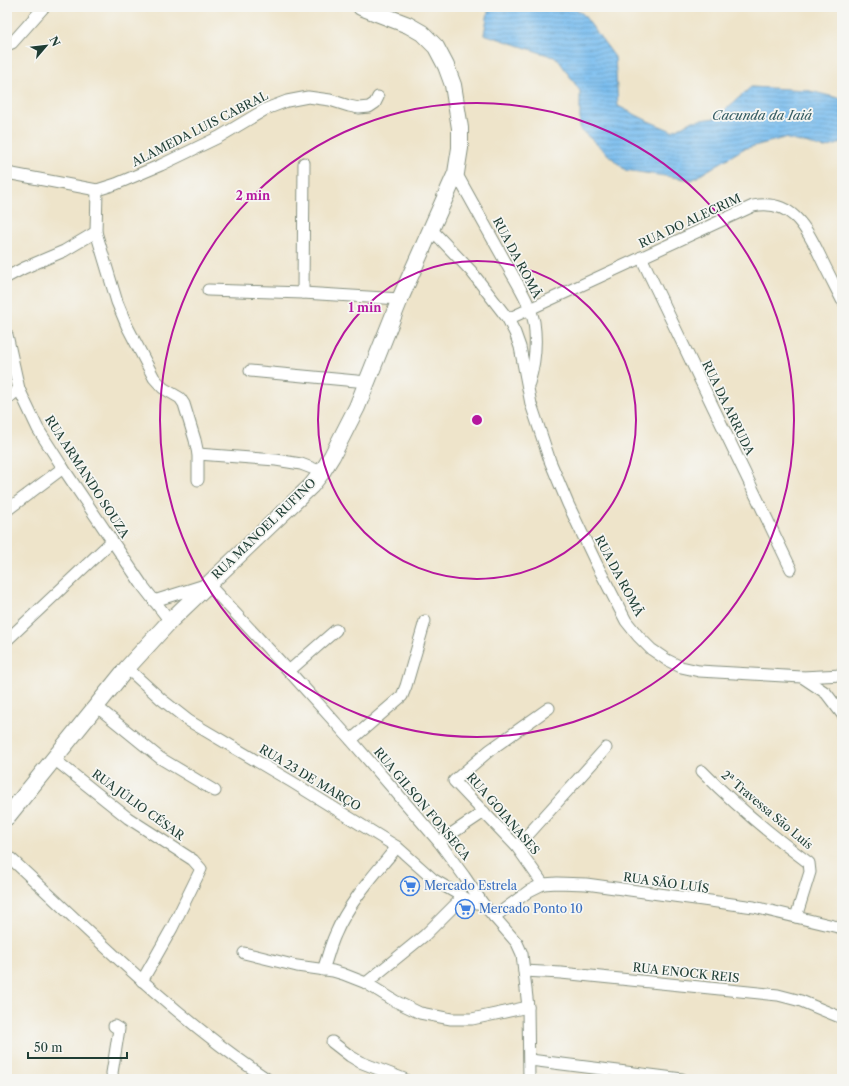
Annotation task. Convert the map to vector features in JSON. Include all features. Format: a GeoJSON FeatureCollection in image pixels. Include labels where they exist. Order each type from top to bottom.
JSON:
{"type":"FeatureCollection","features":[{"type":"Feature","properties":{"kind":"main road","name":"RUA MANOEL RUFINO"},"geometry":{"type":"LineString","coordinates":[[7,817],[127,668],[170,621],[292,505],[322,472],[350,424],[400,299],[456,173],[460,148],[460,128],[453,85],[446,66],[436,47],[422,33],[408,25],[361,7]]}},
{"type":"Feature","properties":{"kind":"street"},"geometry":{"type":"LineString","coordinates":[[7,45],[12,43],[44,7]]}},
{"type":"Feature","properties":{"kind":"street","name":"ALAMEDA LUIS CABRAL"},"geometry":{"type":"LineString","coordinates":[[7,173],[97,190],[116,184],[161,165],[218,137],[266,109],[287,101],[308,97],[330,100],[359,108],[369,107],[375,103],[378,97]]}},
{"type":"Feature","properties":{"kind":"street"},"geometry":{"type":"LineString","coordinates":[[302,292],[304,163]]}},
{"type":"Feature","properties":{"kind":"street","name":"RUA DA ROMÃ"},"geometry":{"type":"LineString","coordinates":[[456,173],[506,261],[530,309],[535,336],[535,352],[533,368],[528,386]]}},
{"type":"Feature","properties":{"kind":"street"},"geometry":{"type":"LineString","coordinates":[[97,190],[96,232],[117,302],[126,326],[159,384],[180,398],[184,404],[198,454],[198,480]]}},
{"type":"Feature","properties":{"kind":"street","name":"RUA DO ALECRIM"},"geometry":{"type":"LineString","coordinates":[[508,319],[753,206],[764,204],[776,205],[786,209],[796,216],[805,227],[842,300]]}},
{"type":"Feature","properties":{"kind":"street","name":"RUA DA ROMÃ"},"geometry":{"type":"LineString","coordinates":[[431,229],[471,271],[508,319],[520,347],[531,404],[542,440],[560,488],[626,621],[638,636],[651,649],[666,660],[681,667],[699,671],[802,677],[842,675]]}},
{"type":"Feature","properties":{"kind":"street"},"geometry":{"type":"LineString","coordinates":[[7,277],[64,251],[96,232]]}},
{"type":"Feature","properties":{"kind":"street","name":"RUA DA ARRUDA"},"geometry":{"type":"LineString","coordinates":[[641,257],[792,569]]}},
{"type":"Feature","properties":{"kind":"street"},"geometry":{"type":"LineString","coordinates":[[208,290],[302,292],[400,299]]}},
{"type":"Feature","properties":{"kind":"street","name":"RUA ARMANDO SOUZA"},"geometry":{"type":"LineString","coordinates":[[7,335],[19,389],[38,428],[63,468],[142,585],[170,621]]}},
{"type":"Feature","properties":{"kind":"street"},"geometry":{"type":"LineString","coordinates":[[250,371],[367,382]]}},
{"type":"Feature","properties":{"kind":"street"},"geometry":{"type":"LineString","coordinates":[[7,399],[19,389]]}},
{"type":"Feature","properties":{"kind":"street"},"geometry":{"type":"LineString","coordinates":[[198,454],[276,460],[301,464],[322,472]]}},
{"type":"Feature","properties":{"kind":"street"},"geometry":{"type":"LineString","coordinates":[[7,510],[63,468]]}},
{"type":"Feature","properties":{"kind":"street"},"geometry":{"type":"LineString","coordinates":[[7,640],[112,541]]}},
{"type":"Feature","properties":{"kind":"street"},"geometry":{"type":"LineString","coordinates":[[154,601],[208,584]]}},
{"type":"Feature","properties":{"kind":"street","name":"RUA GILSON FONSECA"},"geometry":{"type":"LineString","coordinates":[[208,584],[351,740],[439,842],[482,904],[517,943],[520,949],[524,971],[528,1007],[530,1060],[529,1079]]}},
{"type":"Feature","properties":{"kind":"street"},"geometry":{"type":"LineString","coordinates":[[351,740],[402,696],[425,620]]}},
{"type":"Feature","properties":{"kind":"street"},"geometry":{"type":"LineString","coordinates":[[289,671],[336,630]]}},
{"type":"Feature","properties":{"kind":"street","name":"RUA 23 DE MARÇO"},"geometry":{"type":"LineString","coordinates":[[127,668],[161,699],[189,721],[397,847],[434,880],[472,902],[482,904]]}},
{"type":"Feature","properties":{"kind":"street"},"geometry":{"type":"LineString","coordinates":[[802,677],[826,693],[842,714]]}},
{"type":"Feature","properties":{"kind":"street"},"geometry":{"type":"LineString","coordinates":[[96,706],[160,758],[215,791]]}},
{"type":"Feature","properties":{"kind":"street","name":"RUA GOIANASES"},"geometry":{"type":"LineString","coordinates":[[543,884],[517,848],[454,781],[490,750],[549,708]]}},
{"type":"Feature","properties":{"kind":"street"},"geometry":{"type":"LineString","coordinates":[[517,848],[606,748]]}},
{"type":"Feature","properties":{"kind":"street","name":"RUA JÚLIO CÉSAR"},"geometry":{"type":"LineString","coordinates":[[54,759],[128,818],[193,860],[201,869],[200,875],[172,928],[142,980]]}},
{"type":"Feature","properties":{"kind":"street","name":"2ª Travessa São Luís"},"geometry":{"type":"LineString","coordinates":[[702,772],[765,829],[809,863],[810,872],[796,917]]}},
{"type":"Feature","properties":{"kind":"street"},"geometry":{"type":"LineString","coordinates":[[439,842],[484,812]]}},
{"type":"Feature","properties":{"kind":"street"},"geometry":{"type":"LineString","coordinates":[[323,970],[335,935],[358,894],[397,847]]}},
{"type":"Feature","properties":{"kind":"street"},"geometry":{"type":"LineString","coordinates":[[7,855],[142,980],[232,1056],[267,1079]]}},
{"type":"Feature","properties":{"kind":"street","name":"RUA SÃO LUÍS"},"geometry":{"type":"LineString","coordinates":[[494,917],[529,891],[543,884],[556,883],[586,884],[754,907],[842,928]]}},
{"type":"Feature","properties":{"kind":"street"},"geometry":{"type":"LineString","coordinates":[[366,984],[425,935],[463,897]]}},
{"type":"Feature","properties":{"kind":"street"},"geometry":{"type":"LineString","coordinates":[[244,953],[297,966],[338,972],[366,984],[395,1001],[420,1013],[451,1019],[472,1019],[528,1007]]}},
{"type":"Feature","properties":{"kind":"street","name":"RUA ENOCK REIS"},"geometry":{"type":"LineString","coordinates":[[524,971],[561,973],[778,995],[801,1001],[842,1018]]}},
{"type":"Feature","properties":{"kind":"street"},"geometry":{"type":"LineString","coordinates":[[112,1079],[119,1029],[114,1026]]}},
{"type":"Feature","properties":{"kind":"street"},"geometry":{"type":"LineString","coordinates":[[332,1042],[360,1062],[404,1079]]}},
{"type":"Feature","properties":{"kind":"street"},"geometry":{"type":"LineString","coordinates":[[530,1060],[682,1079]]}},
{"type":"Feature","properties":{"kind":"water","name":"Cacunda da Iaiá"},"geometry":{"type":"Polygon","coordinates":[[[489,7],[572,7],[583,14],[615,57],[618,106],[672,131],[693,121],[716,118],[751,87],[806,90],[842,99],[842,143],[825,148],[784,138],[743,149],[692,180],[625,170],[580,129],[580,91],[557,58],[484,34],[489,7]]]}},
{"type":"Feature","properties":{"kind":"place","name":"Mercado Estrela"},"geometry":{"type":"Point","coordinates":[410,886]}},
{"type":"Feature","properties":{"kind":"place","name":"Mercado Ponto 10"},"geometry":{"type":"Point","coordinates":[465,909]}}]}
